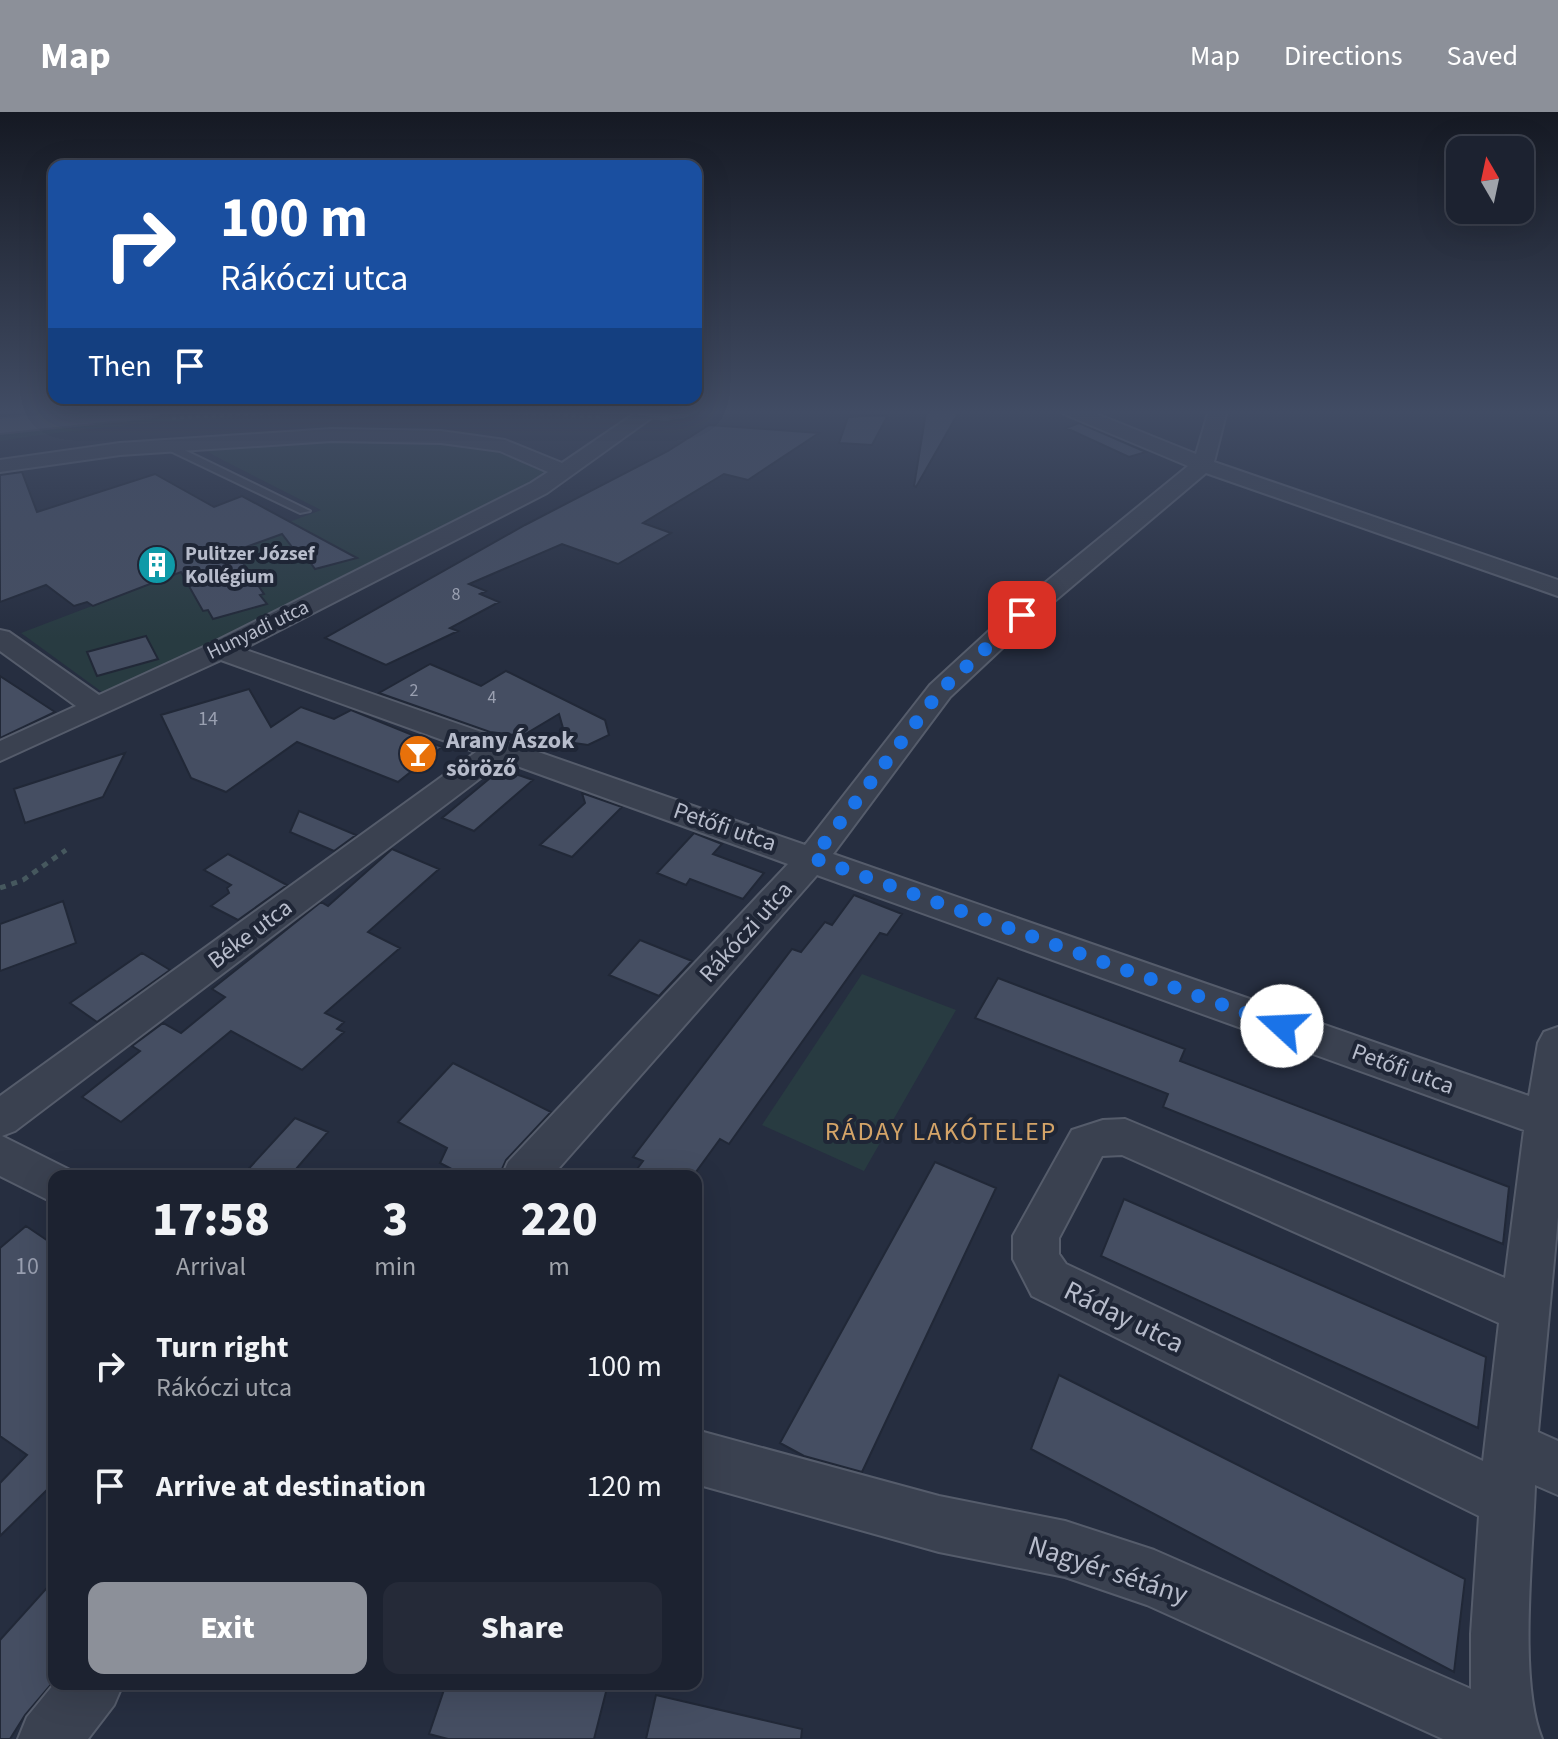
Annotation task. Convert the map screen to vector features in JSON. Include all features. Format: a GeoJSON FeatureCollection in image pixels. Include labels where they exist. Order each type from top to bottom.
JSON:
{"type":"FeatureCollection","features":[{"type":"Feature","properties":{"kind":"street","name":"Hunyadi utca"},"geometry":{"type":"LineString","coordinates":[[0,752],[220,650],[540,486]]}},
{"type":"Feature","properties":{"kind":"street","name":"Rákóczi utca"},"geometry":{"type":"LineString","coordinates":[[529,1170],[813,858],[940,691],[1022,615],[1178,486]]}},
{"type":"Feature","properties":{"kind":"street"},"geometry":{"type":"LineString","coordinates":[[1263,486],[1558,588]]}},
{"type":"Feature","properties":{"kind":"street"},"geometry":{"type":"LineString","coordinates":[[0,638],[95,706]]}},
{"type":"Feature","properties":{"kind":"street","name":"Petőfi utca"},"geometry":{"type":"LineString","coordinates":[[220,650],[813,858],[1553,1080]]}},
{"type":"Feature","properties":{"kind":"street","name":"Béke utca"},"geometry":{"type":"LineString","coordinates":[[0,1119],[501,748]]}},
{"type":"Feature","properties":{"kind":"street"},"geometry":{"type":"LineString","coordinates":[[1507,1736],[1500,1634],[1510,1447],[1553,1080]]}},
{"type":"Feature","properties":{"kind":"street","name":"Ráday utca"},"geometry":{"type":"LineString","coordinates":[[1508,1502],[1049,1280],[1036,1259],[1036,1236],[1087,1143],[1103,1138],[1125,1137],[1527,1311]]}},
{"type":"Feature","properties":{"kind":"street"},"geometry":{"type":"LineString","coordinates":[[0,1154],[48,1181]]}},
{"type":"Feature","properties":{"kind":"street"},"geometry":{"type":"LineString","coordinates":[[1510,1447],[1558,1468]]}},
{"type":"Feature","properties":{"kind":"street","name":"Nagyér sétány"},"geometry":{"type":"LineString","coordinates":[[702,1459],[939,1524],[1065,1549],[1154,1579],[1507,1736]]}},
{"type":"Feature","properties":{"kind":"street"},"geometry":{"type":"LineString","coordinates":[[49,1739],[88,1690]]}},
{"type":"Feature","properties":{"kind":"lane"},"geometry":{"type":"LineString","coordinates":[[252,486],[304,511]]}},
{"type":"Feature","properties":{"kind":"path"},"geometry":{"type":"LineString","coordinates":[[0,888],[23,880],[66,850]]}},
{"type":"Feature","properties":{"kind":"shaded area"},"geometry":{"type":"Polygon","coordinates":[[[274,486],[522,486],[211,646],[102,692],[21,633],[239,550],[233,543],[321,510],[274,486]]]}},
{"type":"Feature","properties":{"kind":"shaded area"},"geometry":{"type":"Polygon","coordinates":[[[862,974],[956,1010],[864,1171],[762,1125],[862,974]]]}},
{"type":"Feature","properties":{"kind":"building"},"geometry":{"type":"Polygon","coordinates":[[[0,486],[27,486],[37,512],[118,486],[176,486],[214,507],[242,496],[357,558],[315,569],[307,558],[302,560],[282,534],[235,551],[264,594],[260,595],[267,604],[213,619],[208,610],[203,611],[181,572],[93,606],[87,602],[74,606],[46,585],[0,602],[0,486]]]}},
{"type":"Feature","properties":{"kind":"building"},"geometry":{"type":"Polygon","coordinates":[[[601,486],[704,486],[643,523],[671,533],[618,564],[562,544],[469,584],[486,591],[480,594],[499,602],[450,628],[458,631],[386,665],[325,638],[601,486]]]}},
{"type":"Feature","properties":{"kind":"building"},"geometry":{"type":"Polygon","coordinates":[[[146,636],[158,659],[97,676],[87,652],[146,636]]]}},
{"type":"Feature","properties":{"kind":"building"},"geometry":{"type":"Polygon","coordinates":[[[430,664],[481,686],[506,671],[605,720],[609,735],[588,745],[567,742],[559,714],[522,736],[490,732],[379,693],[430,664]]]}},
{"type":"Feature","properties":{"kind":"building"},"geometry":{"type":"Polygon","coordinates":[[[0,676],[55,712],[0,738],[0,676]]]}},
{"type":"Feature","properties":{"kind":"building"},"geometry":{"type":"Polygon","coordinates":[[[249,689],[271,727],[301,707],[334,719],[351,710],[442,747],[398,782],[297,742],[226,792],[191,778],[161,715],[249,689]]]}},
{"type":"Feature","properties":{"kind":"building"},"geometry":{"type":"Polygon","coordinates":[[[125,753],[103,797],[25,823],[14,789],[125,753]]]}},
{"type":"Feature","properties":{"kind":"building"},"geometry":{"type":"Polygon","coordinates":[[[501,769],[533,780],[474,831],[442,818],[501,769]]]}},
{"type":"Feature","properties":{"kind":"building"},"geometry":{"type":"Polygon","coordinates":[[[582,793],[622,807],[572,857],[540,845],[585,803],[582,793]]]}},
{"type":"Feature","properties":{"kind":"building"},"geometry":{"type":"Polygon","coordinates":[[[299,811],[356,835],[334,851],[290,832],[299,811]]]}},
{"type":"Feature","properties":{"kind":"building"},"geometry":{"type":"Polygon","coordinates":[[[694,833],[722,844],[713,854],[764,873],[743,899],[690,879],[686,885],[657,873],[694,833]]]}},
{"type":"Feature","properties":{"kind":"building"},"geometry":{"type":"Polygon","coordinates":[[[392,849],[439,869],[368,932],[400,948],[325,1013],[344,1022],[337,1029],[344,1032],[302,1070],[231,1031],[121,1122],[82,1097],[140,1051],[132,1046],[163,1023],[181,1033],[225,997],[212,989],[321,902],[328,906],[392,849]]]}},
{"type":"Feature","properties":{"kind":"building"},"geometry":{"type":"Polygon","coordinates":[[[228,854],[287,885],[238,920],[211,906],[229,893],[227,888],[231,885],[204,870],[228,854]]]}},
{"type":"Feature","properties":{"kind":"building"},"geometry":{"type":"Polygon","coordinates":[[[854,895],[902,914],[887,935],[880,933],[729,1144],[720,1139],[697,1170],[636,1170],[643,1161],[633,1157],[792,949],[801,952],[825,922],[832,925],[854,895]]]}},
{"type":"Feature","properties":{"kind":"building"},"geometry":{"type":"Polygon","coordinates":[[[63,901],[76,943],[0,971],[0,924],[63,901]]]}},
{"type":"Feature","properties":{"kind":"building"},"geometry":{"type":"Polygon","coordinates":[[[640,940],[692,961],[659,996],[609,975],[640,940]]]}},
{"type":"Feature","properties":{"kind":"building"},"geometry":{"type":"Polygon","coordinates":[[[142,953],[170,970],[97,1022],[70,1003],[142,953]]]}},
{"type":"Feature","properties":{"kind":"building"},"geometry":{"type":"Polygon","coordinates":[[[998,978],[1185,1049],[1180,1061],[1509,1187],[1503,1244],[1163,1107],[1168,1094],[975,1018],[998,978]]]}},
{"type":"Feature","properties":{"kind":"building"},"geometry":{"type":"Polygon","coordinates":[[[453,1063],[551,1112],[506,1160],[502,1170],[453,1170],[440,1163],[447,1148],[398,1122],[453,1063]]]}},
{"type":"Feature","properties":{"kind":"building"},"geometry":{"type":"Polygon","coordinates":[[[295,1118],[328,1132],[295,1170],[247,1170],[295,1118]]]}},
{"type":"Feature","properties":{"kind":"building"},"geometry":{"type":"Polygon","coordinates":[[[935,1162],[996,1188],[862,1472],[804,1456],[780,1443],[935,1162]]]}},
{"type":"Feature","properties":{"kind":"building"},"geometry":{"type":"Polygon","coordinates":[[[1124,1199],[1486,1357],[1478,1428],[1101,1256],[1124,1199]]]}},
{"type":"Feature","properties":{"kind":"building"},"geometry":{"type":"Polygon","coordinates":[[[26,1226],[48,1241],[48,1489],[0,1536],[0,1483],[27,1455],[0,1436],[0,1248],[26,1226]]]}},
{"type":"Feature","properties":{"kind":"building"},"geometry":{"type":"Polygon","coordinates":[[[1059,1375],[1465,1579],[1454,1672],[1031,1449],[1059,1375]]]}},
{"type":"Feature","properties":{"kind":"building"},"geometry":{"type":"Polygon","coordinates":[[[48,1587],[48,1688],[10,1739],[0,1739],[0,1640],[48,1587]]]}},
{"type":"Feature","properties":{"kind":"building"},"geometry":{"type":"Polygon","coordinates":[[[444,1690],[606,1690],[594,1739],[448,1739],[429,1734],[444,1690]]]}},
{"type":"Feature","properties":{"kind":"building"},"geometry":{"type":"Polygon","coordinates":[[[656,1695],[802,1729],[801,1739],[646,1739],[656,1695]]]}},
{"type":"Feature","properties":{"kind":"place","name":"Pulitzer József Kollégium"},"geometry":{"type":"Point","coordinates":[157,565]}},
{"type":"Feature","properties":{"kind":"place","name":"Arany Ászok söröző"},"geometry":{"type":"Point","coordinates":[418,754]}},
{"type":"Feature","properties":{"kind":"district","name":"RÁDAY LAKÓTELEP"},"geometry":{"type":"Point","coordinates":[941,1131]}},
{"type":"Feature","properties":{"kind":"route"},"geometry":{"type":"LineString","coordinates":[[1022,615],[940,691],[813,858],[1282,1026]]}}]}
